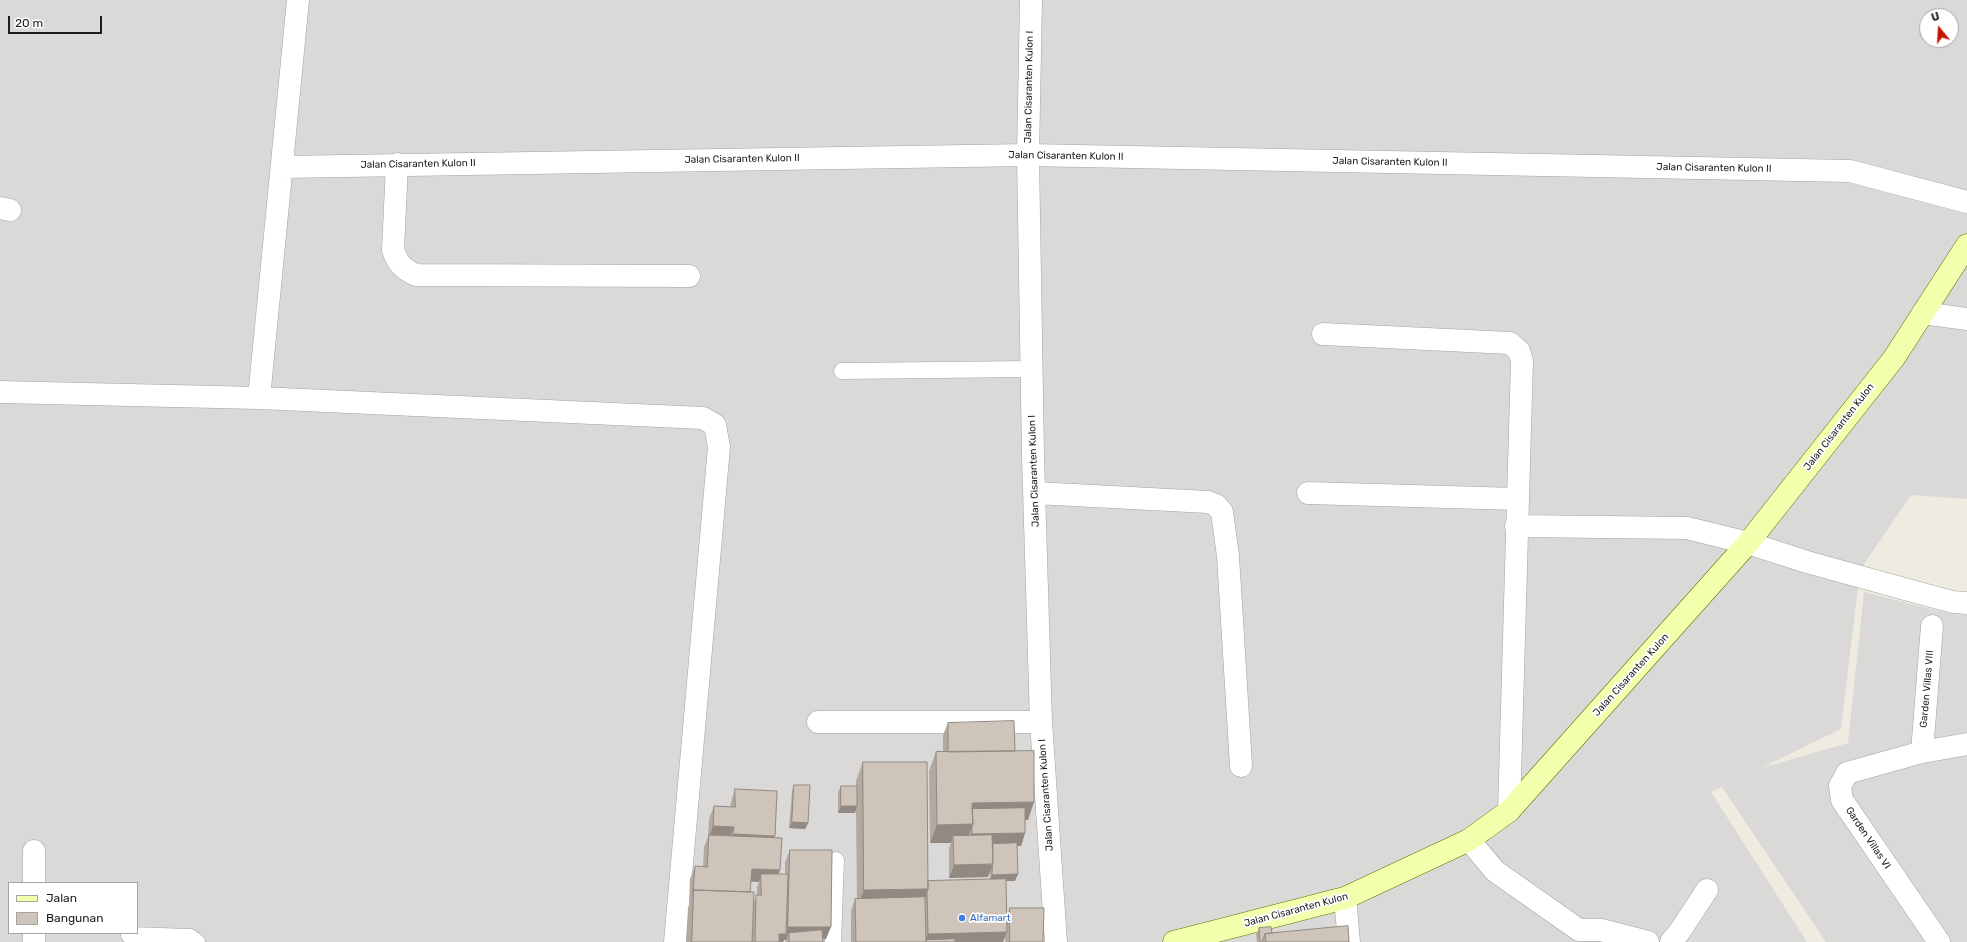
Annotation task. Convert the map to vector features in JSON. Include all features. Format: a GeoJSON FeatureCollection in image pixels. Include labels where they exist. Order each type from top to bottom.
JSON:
{"type":"FeatureCollection","features":[{"type":"Feature","properties":{"kind":"main road","name":"Jalan Cisaranten Kulon"},"geometry":{"type":"LineString","coordinates":[[1174,942],[1345,898],[1469,840],[1509,811],[1748,542],[1894,358],[1967,245]]}},
{"type":"Feature","properties":{"kind":"street"},"geometry":{"type":"LineString","coordinates":[[258,398],[283,167],[298,0]]}},
{"type":"Feature","properties":{"kind":"street","name":"Jalan Cisaranten Kulon I"},"geometry":{"type":"LineString","coordinates":[[1031,0],[1028,155],[1033,456],[1041,722],[1056,942]]}},
{"type":"Feature","properties":{"kind":"street","name":"Jalan Cisaranten Kulon II"},"geometry":{"type":"LineString","coordinates":[[283,167],[1028,155],[1850,171],[1967,202]]}},
{"type":"Feature","properties":{"kind":"street"},"geometry":{"type":"LineString","coordinates":[[397,164],[393,250],[398,263],[404,269],[416,275],[689,276]]}},
{"type":"Feature","properties":{"kind":"street"},"geometry":{"type":"LineString","coordinates":[[1923,313],[1967,319]]}},
{"type":"Feature","properties":{"kind":"street"},"geometry":{"type":"LineString","coordinates":[[1323,334],[1510,343],[1519,351],[1522,361],[1516,526],[1509,811]]}},
{"type":"Feature","properties":{"kind":"street"},"geometry":{"type":"LineString","coordinates":[[0,392],[258,398],[703,418],[715,425],[719,447],[677,900],[675,942]]}},
{"type":"Feature","properties":{"kind":"street"},"geometry":{"type":"LineString","coordinates":[[1035,493],[1208,502],[1216,505],[1222,512],[1228,556],[1241,766]]}},
{"type":"Feature","properties":{"kind":"street"},"geometry":{"type":"LineString","coordinates":[[1308,493],[1517,500]]}},
{"type":"Feature","properties":{"kind":"street"},"geometry":{"type":"LineString","coordinates":[[1516,526],[1687,528],[1748,542],[1843,572],[1953,602],[1967,603]]}},
{"type":"Feature","properties":{"kind":"street","name":"Garden Villas VIII"},"geometry":{"type":"LineString","coordinates":[[1922,752],[1932,626]]}},
{"type":"Feature","properties":{"kind":"street"},"geometry":{"type":"LineString","coordinates":[[818,722],[1041,722]]}},
{"type":"Feature","properties":{"kind":"street","name":"Garden Villas VI"},"geometry":{"type":"LineString","coordinates":[[1939,942],[1842,800],[1840,786],[1847,773],[1922,752],[1967,744]]}},
{"type":"Feature","properties":{"kind":"street"},"geometry":{"type":"LineString","coordinates":[[1469,840],[1495,871],[1578,936],[1601,930],[1648,942]]}},
{"type":"Feature","properties":{"kind":"street"},"geometry":{"type":"LineString","coordinates":[[34,851],[34,882]]}},
{"type":"Feature","properties":{"kind":"street"},"geometry":{"type":"LineString","coordinates":[[1671,942],[1680,932],[1707,890]]}},
{"type":"Feature","properties":{"kind":"street"},"geometry":{"type":"LineString","coordinates":[[1345,898],[1349,942]]}},
{"type":"Feature","properties":{"kind":"lane"},"geometry":{"type":"LineString","coordinates":[[842,371],[1032,368]]}},
{"type":"Feature","properties":{"kind":"lane"},"geometry":{"type":"LineString","coordinates":[[833,942],[836,860]]}},
{"type":"Feature","properties":{"kind":"lane"},"geometry":{"type":"LineString","coordinates":[[129,935],[190,937],[197,942]]}},
{"type":"Feature","properties":{"kind":"shaded area"},"geometry":{"type":"Polygon","coordinates":[[[0,0],[1967,0],[1967,499],[1911,495],[1860,570],[1841,729],[1761,768],[1848,743],[1864,592],[1939,611],[1967,615],[1967,942],[1826,942],[1722,787],[1711,792],[1807,942],[0,942],[0,0]]]}},
{"type":"Feature","properties":{"kind":"building"},"geometry":{"type":"Polygon","coordinates":[[[1014,721],[1015,751],[948,752],[948,723],[1014,721]]]}},
{"type":"Feature","properties":{"kind":"building"},"geometry":{"type":"Polygon","coordinates":[[[1034,751],[1034,802],[972,803],[973,824],[937,825],[936,752],[1034,751]]]}},
{"type":"Feature","properties":{"kind":"building"},"geometry":{"type":"Polygon","coordinates":[[[863,762],[927,762],[928,889],[864,890],[863,762]]]}},
{"type":"Feature","properties":{"kind":"building"},"geometry":{"type":"Polygon","coordinates":[[[794,785],[810,785],[808,823],[792,822],[794,785]]]}},
{"type":"Feature","properties":{"kind":"building"},"geometry":{"type":"Polygon","coordinates":[[[841,786],[857,786],[857,806],[841,806],[841,786]]]}},
{"type":"Feature","properties":{"kind":"building"},"geometry":{"type":"Polygon","coordinates":[[[735,789],[777,791],[775,836],[733,834],[734,827],[713,826],[714,806],[735,807],[735,789]]]}},
{"type":"Feature","properties":{"kind":"building"},"geometry":{"type":"Polygon","coordinates":[[[1025,808],[1025,833],[972,834],[972,809],[1025,808]]]}},
{"type":"Feature","properties":{"kind":"building"},"geometry":{"type":"Polygon","coordinates":[[[709,835],[782,838],[780,870],[752,869],[750,892],[694,890],[693,892],[695,866],[707,867],[709,835]]]}},
{"type":"Feature","properties":{"kind":"building"},"geometry":{"type":"Polygon","coordinates":[[[992,835],[993,864],[954,865],[953,836],[992,835]]]}},
{"type":"Feature","properties":{"kind":"building"},"geometry":{"type":"Polygon","coordinates":[[[1017,843],[1018,874],[992,875],[993,844],[1017,843]]]}},
{"type":"Feature","properties":{"kind":"building"},"geometry":{"type":"Polygon","coordinates":[[[790,850],[832,850],[831,927],[788,927],[790,850]]]}},
{"type":"Feature","properties":{"kind":"building"},"geometry":{"type":"Polygon","coordinates":[[[761,874],[788,874],[786,934],[779,934],[779,942],[755,942],[756,895],[761,895],[761,874]]]}},
{"type":"Feature","properties":{"kind":"building","name":"Alfamart"},"geometry":{"type":"Polygon","coordinates":[[[1006,879],[1007,932],[928,934],[928,881],[1006,879]]]}},
{"type":"Feature","properties":{"kind":"building"},"geometry":{"type":"Polygon","coordinates":[[[694,890],[754,892],[752,942],[692,942],[694,890]]]}},
{"type":"Feature","properties":{"kind":"building"},"geometry":{"type":"Polygon","coordinates":[[[925,897],[926,942],[856,942],[855,899],[925,897]]]}},
{"type":"Feature","properties":{"kind":"building"},"geometry":{"type":"Polygon","coordinates":[[[1010,908],[1044,908],[1043,942],[1010,942],[1010,908]]]}},
{"type":"Feature","properties":{"kind":"building"},"geometry":{"type":"Polygon","coordinates":[[[1348,926],[1349,942],[1266,942],[1265,934],[1348,926]]]}},
{"type":"Feature","properties":{"kind":"building"},"geometry":{"type":"Polygon","coordinates":[[[1271,927],[1272,933],[1265,934],[1262,942],[1260,942],[1259,928],[1271,927]]]}},
{"type":"Feature","properties":{"kind":"building"},"geometry":{"type":"Polygon","coordinates":[[[822,930],[823,942],[789,942],[789,933],[822,930]]]}},
{"type":"Feature","properties":{"kind":"building"},"geometry":{"type":"Polygon","coordinates":[[[955,939],[955,942],[926,942],[926,940],[955,939]]]}},
{"type":"Feature","properties":{"kind":"place","name":"Alfamart"},"geometry":{"type":"Point","coordinates":[962,918]}}]}
